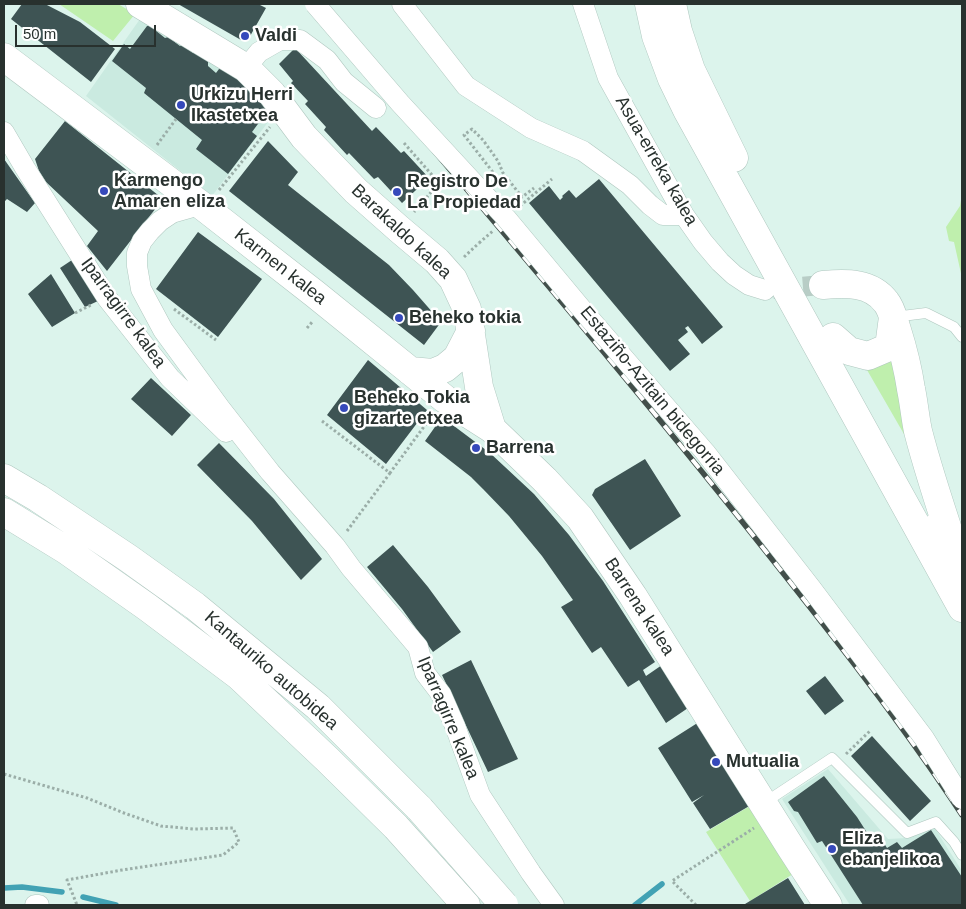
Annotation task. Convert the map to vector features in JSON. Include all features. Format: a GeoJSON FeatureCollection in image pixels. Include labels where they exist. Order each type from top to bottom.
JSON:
{"type":"FeatureCollection","features":[{"type":"Feature","properties":{"kind":"main road","name":"Barakaldo kalea"},"geometry":{"type":"LineString","coordinates":[[140,4],[246,68],[272,94],[304,137],[356,191],[437,261],[453,280],[467,309],[479,387],[492,429]]}},
{"type":"Feature","properties":{"kind":"main road"},"geometry":{"type":"LineString","coordinates":[[649,4],[656,36],[672,79],[687,110],[962,608]]}},
{"type":"Feature","properties":{"kind":"main road"},"geometry":{"type":"LineString","coordinates":[[672,4],[690,70],[741,172],[844,360],[960,564]]}},
{"type":"Feature","properties":{"kind":"main road","name":"Karmen kalea"},"geometry":{"type":"LineString","coordinates":[[4,56],[315,294],[444,399],[492,429]]}},
{"type":"Feature","properties":{"kind":"main road"},"geometry":{"type":"LineString","coordinates":[[823,285],[841,283],[863,285],[877,293],[887,302],[902,346],[918,429],[938,502],[960,564]]}},
{"type":"Feature","properties":{"kind":"main road"},"geometry":{"type":"LineString","coordinates":[[833,337],[849,351],[868,356],[889,347],[893,317]]}},
{"type":"Feature","properties":{"kind":"main road"},"geometry":{"type":"LineString","coordinates":[[410,371],[433,373],[445,368],[457,358],[471,331]]}},
{"type":"Feature","properties":{"kind":"main road","name":"Barrena kalea"},"geometry":{"type":"LineString","coordinates":[[492,429],[545,480],[580,518],[633,596],[828,905]]}},
{"type":"Feature","properties":{"kind":"main road","name":"Kantauriko autobidea"},"geometry":{"type":"LineString","coordinates":[[4,478],[47,503],[195,606],[318,707],[420,809],[504,905]]}},
{"type":"Feature","properties":{"kind":"main road","name":"Kantauriko autobidea"},"geometry":{"type":"LineString","coordinates":[[4,512],[66,550],[147,607],[239,676],[396,826],[466,905]]}},
{"type":"Feature","properties":{"kind":"street","name":"Estaziño-Azitain bidegorria"},"geometry":{"type":"LineString","coordinates":[[315,4],[400,103],[506,218],[705,452],[924,738],[962,799]]}},
{"type":"Feature","properties":{"kind":"street"},"geometry":{"type":"LineString","coordinates":[[402,4],[466,86],[531,128],[584,151],[630,185],[663,215],[684,215]]}},
{"type":"Feature","properties":{"kind":"street","name":"Asua-erreka kalea"},"geometry":{"type":"LineString","coordinates":[[583,4],[608,78],[684,215],[703,242],[734,275],[749,285],[765,290]]}},
{"type":"Feature","properties":{"kind":"street"},"geometry":{"type":"LineString","coordinates":[[246,68],[259,52],[280,40],[300,40],[327,60],[344,82],[376,108]]}},
{"type":"Feature","properties":{"kind":"street","name":"Iparragirre kalea"},"geometry":{"type":"LineString","coordinates":[[4,132],[107,298],[170,378],[270,472]]}},
{"type":"Feature","properties":{"kind":"street","name":"Iparragirre kalea"},"geometry":{"type":"LineString","coordinates":[[203,207],[172,214],[160,221],[150,231],[137,253],[141,289],[163,330],[220,408],[270,472],[335,546],[351,568],[418,647],[425,673],[441,694],[455,726],[480,795],[554,905]]}},
{"type":"Feature","properties":{"kind":"lane"},"geometry":{"type":"LineString","coordinates":[[893,317],[926,313],[954,327],[962,337]]}},
{"type":"Feature","properties":{"kind":"lane"},"geometry":{"type":"LineString","coordinates":[[763,804],[832,758],[907,833],[936,822],[954,842],[962,855]]}},
{"type":"Feature","properties":{"kind":"path"},"geometry":{"type":"LineString","coordinates":[[203,207],[284,109]]}},
{"type":"Feature","properties":{"kind":"path"},"geometry":{"type":"LineString","coordinates":[[154,148],[176,119]]}},
{"type":"Feature","properties":{"kind":"path"},"geometry":{"type":"LineString","coordinates":[[504,185],[464,135],[472,129],[483,140],[498,161],[503,173],[522,197],[534,188]]}},
{"type":"Feature","properties":{"kind":"path"},"geometry":{"type":"LineString","coordinates":[[399,229],[439,183],[404,143]]}},
{"type":"Feature","properties":{"kind":"path"},"geometry":{"type":"LineString","coordinates":[[515,199],[520,206],[552,179]]}},
{"type":"Feature","properties":{"kind":"path"},"geometry":{"type":"LineString","coordinates":[[170,306],[216,340]]}},
{"type":"Feature","properties":{"kind":"path"},"geometry":{"type":"LineString","coordinates":[[344,534],[442,403],[452,410],[454,405]]}},
{"type":"Feature","properties":{"kind":"path"},"geometry":{"type":"LineString","coordinates":[[322,421],[390,473]]}},
{"type":"Feature","properties":{"kind":"path"},"geometry":{"type":"LineString","coordinates":[[836,762],[871,730]]}},
{"type":"Feature","properties":{"kind":"path"},"geometry":{"type":"LineString","coordinates":[[4,774],[87,798],[161,826],[194,829],[233,828],[239,842],[223,855],[67,880],[77,905]]}},
{"type":"Feature","properties":{"kind":"path"},"geometry":{"type":"LineString","coordinates":[[696,905],[672,880],[717,852]]}},
{"type":"Feature","properties":{"kind":"shaded area","name":"Urkizu Herri Ikastetxea"},"geometry":{"type":"Polygon","coordinates":[[[140,19],[236,75],[275,113],[212,196],[86,96],[140,19]]]}},
{"type":"Feature","properties":{"kind":"shaded area"},"geometry":{"type":"Polygon","coordinates":[[[828,769],[888,839],[907,838],[934,827],[962,871],[962,905],[850,905],[782,799],[828,769]]]}},
{"type":"Feature","properties":{"kind":"green space"},"geometry":{"type":"Polygon","coordinates":[[[59,4],[118,4],[135,14],[113,41],[59,4]]]}},
{"type":"Feature","properties":{"kind":"green space"},"geometry":{"type":"Polygon","coordinates":[[[962,194],[962,278],[954,242],[949,241],[946,227],[960,206],[962,194]]]}},
{"type":"Feature","properties":{"kind":"green space"},"geometry":{"type":"Polygon","coordinates":[[[895,356],[912,448],[863,363],[895,356]]]}},
{"type":"Feature","properties":{"kind":"green space"},"geometry":{"type":"Polygon","coordinates":[[[750,806],[793,874],[750,901],[706,832],[750,806]]]}},
{"type":"Feature","properties":{"kind":"building"},"geometry":{"type":"Polygon","coordinates":[[[22,4],[45,4],[80,22],[115,49],[91,82],[11,19],[22,4]]]}},
{"type":"Feature","properties":{"kind":"building"},"geometry":{"type":"Polygon","coordinates":[[[178,4],[258,4],[266,8],[249,38],[241,40],[178,4]]]}},
{"type":"Feature","properties":{"kind":"building"},"geometry":{"type":"Polygon","coordinates":[[[147,26],[150,26],[165,38],[168,37],[193,53],[196,52],[208,61],[208,66],[216,73],[219,69],[222,69],[236,78],[269,109],[252,132],[257,136],[228,174],[196,149],[202,140],[144,93],[146,88],[112,61],[124,44],[130,49],[147,26]]]}},
{"type":"Feature","properties":{"kind":"building"},"geometry":{"type":"Polygon","coordinates":[[[295,48],[372,131],[376,127],[401,153],[404,151],[429,178],[402,203],[378,177],[374,179],[349,153],[347,155],[324,130],[326,127],[305,104],[308,101],[291,83],[293,81],[279,64],[295,48]]]}},
{"type":"Feature","properties":{"kind":"building","name":"Karmengo Amaren eliza"},"geometry":{"type":"Polygon","coordinates":[[[65,121],[163,199],[107,271],[87,246],[98,231],[46,182],[39,171],[35,159],[65,121]]]}},
{"type":"Feature","properties":{"kind":"building"},"geometry":{"type":"Polygon","coordinates":[[[268,141],[298,172],[288,185],[389,265],[441,322],[424,345],[229,191],[268,141]]]}},
{"type":"Feature","properties":{"kind":"building"},"geometry":{"type":"Polygon","coordinates":[[[4,159],[35,203],[27,212],[7,199],[4,202],[4,159]]]}},
{"type":"Feature","properties":{"kind":"building"},"geometry":{"type":"Polygon","coordinates":[[[599,179],[723,327],[702,344],[688,326],[685,328],[688,332],[678,340],[690,354],[670,371],[529,203],[549,186],[560,200],[569,190],[576,198],[599,179]]]}},
{"type":"Feature","properties":{"kind":"building"},"geometry":{"type":"Polygon","coordinates":[[[198,232],[262,279],[218,337],[156,289],[198,232]]]}},
{"type":"Feature","properties":{"kind":"building"},"geometry":{"type":"Polygon","coordinates":[[[72,260],[98,301],[85,307],[60,268],[72,260]]]}},
{"type":"Feature","properties":{"kind":"building"},"geometry":{"type":"Polygon","coordinates":[[[51,274],[75,313],[52,327],[28,294],[51,274]]]}},
{"type":"Feature","properties":{"kind":"building"},"geometry":{"type":"Polygon","coordinates":[[[368,360],[427,410],[386,464],[327,415],[368,360]]]}},
{"type":"Feature","properties":{"kind":"building"},"geometry":{"type":"Polygon","coordinates":[[[151,378],[191,415],[172,436],[131,399],[151,378]]]}},
{"type":"Feature","properties":{"kind":"building"},"geometry":{"type":"Polygon","coordinates":[[[442,417],[490,453],[534,494],[569,535],[603,581],[655,662],[643,670],[646,676],[662,665],[688,708],[666,723],[639,680],[628,687],[601,647],[592,653],[561,607],[573,600],[542,556],[509,516],[471,477],[425,441],[442,417]]]}},
{"type":"Feature","properties":{"kind":"building"},"geometry":{"type":"Polygon","coordinates":[[[219,443],[274,499],[322,559],[301,580],[252,521],[197,465],[219,443]]]}},
{"type":"Feature","properties":{"kind":"building"},"geometry":{"type":"Polygon","coordinates":[[[645,459],[681,516],[630,550],[592,495],[595,489],[645,459]]]}},
{"type":"Feature","properties":{"kind":"building"},"geometry":{"type":"Polygon","coordinates":[[[393,545],[428,587],[461,632],[433,652],[402,609],[367,567],[393,545]]]}},
{"type":"Feature","properties":{"kind":"building"},"geometry":{"type":"Polygon","coordinates":[[[471,660],[518,759],[488,772],[442,675],[471,660]]]}},
{"type":"Feature","properties":{"kind":"building"},"geometry":{"type":"Polygon","coordinates":[[[825,676],[844,701],[825,715],[806,691],[825,676]]]}},
{"type":"Feature","properties":{"kind":"building"},"geometry":{"type":"Polygon","coordinates":[[[699,722],[751,805],[710,829],[693,803],[704,795],[692,802],[658,748],[699,722]]]}},
{"type":"Feature","properties":{"kind":"building"},"geometry":{"type":"Polygon","coordinates":[[[872,736],[931,801],[910,821],[851,756],[872,736]]]}},
{"type":"Feature","properties":{"kind":"building"},"geometry":{"type":"Polygon","coordinates":[[[824,776],[857,817],[873,842],[880,837],[887,848],[897,842],[902,848],[931,830],[962,877],[962,905],[863,905],[822,841],[817,843],[798,812],[794,811],[788,802],[824,776]]]}},
{"type":"Feature","properties":{"kind":"building"},"geometry":{"type":"Polygon","coordinates":[[[788,878],[805,905],[745,904],[788,878]]]}},
{"type":"Feature","properties":{"kind":"waterway"},"geometry":{"type":"LineString","coordinates":[[635,905],[662,884]]}},
{"type":"Feature","properties":{"kind":"waterway"},"geometry":{"type":"LineString","coordinates":[[4,888],[22,887],[62,892]]}},
{"type":"Feature","properties":{"kind":"waterway"},"geometry":{"type":"LineString","coordinates":[[83,897],[116,905]]}},
{"type":"Feature","properties":{"kind":"tunnel"},"geometry":{"type":"LineString","coordinates":[[773,289],[823,285]]}},
{"type":"Feature","properties":{"kind":"railway"},"geometry":{"type":"LineString","coordinates":[[311,4],[588,334],[752,534],[887,707],[962,815]]}},
{"type":"Feature","properties":{"kind":"railway"},"geometry":{"type":"LineString","coordinates":[[321,4],[619,358]]}},
{"type":"Feature","properties":{"kind":"railway"},"geometry":{"type":"LineString","coordinates":[[706,464],[819,607]]}},
{"type":"Feature","properties":{"kind":"railway"},"geometry":{"type":"LineString","coordinates":[[862,663],[922,739],[962,795]]}},
{"type":"Feature","properties":{"kind":"place","name":"Valdi"},"geometry":{"type":"Point","coordinates":[245,36]}},
{"type":"Feature","properties":{"kind":"place","name":"Urkizu Herri Ikastetxea"},"geometry":{"type":"Point","coordinates":[181,105]}},
{"type":"Feature","properties":{"kind":"place","name":"Karmengo Amaren eliza"},"geometry":{"type":"Point","coordinates":[104,191]}},
{"type":"Feature","properties":{"kind":"place","name":"Registro De La Propiedad"},"geometry":{"type":"Point","coordinates":[397,192]}},
{"type":"Feature","properties":{"kind":"place","name":"Beheko tokia"},"geometry":{"type":"Point","coordinates":[399,318]}},
{"type":"Feature","properties":{"kind":"place","name":"Beheko Tokia gizarte etxea"},"geometry":{"type":"Point","coordinates":[344,408]}},
{"type":"Feature","properties":{"kind":"place","name":"Barrena"},"geometry":{"type":"Point","coordinates":[476,448]}},
{"type":"Feature","properties":{"kind":"place","name":"Mutualia"},"geometry":{"type":"Point","coordinates":[716,762]}},
{"type":"Feature","properties":{"kind":"place","name":"Eliza ebanjelikoa"},"geometry":{"type":"Point","coordinates":[832,849]}}]}
